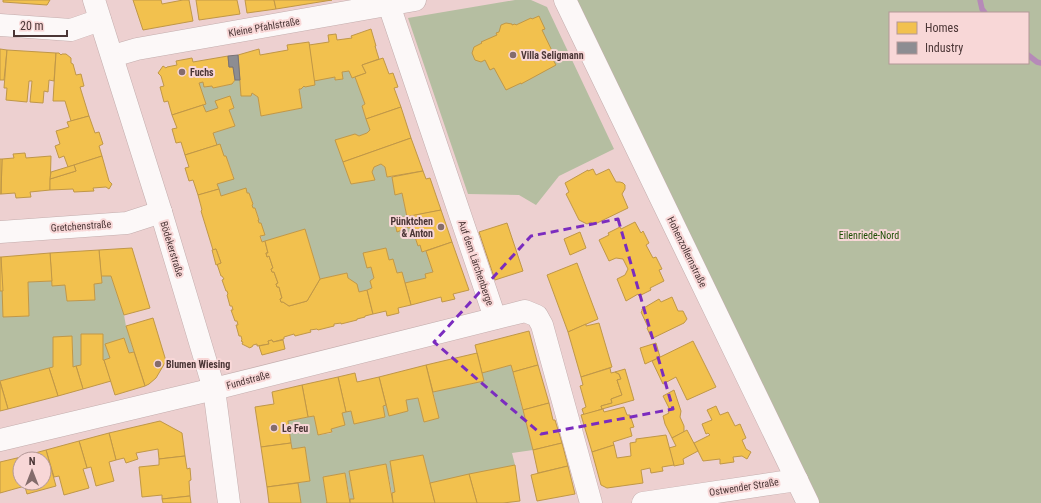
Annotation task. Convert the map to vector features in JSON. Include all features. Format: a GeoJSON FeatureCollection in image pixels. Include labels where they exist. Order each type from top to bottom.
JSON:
{"type":"FeatureCollection","features":[{"type":"Feature","properties":{"kind":"street","name":"Bödekerstraße"},"geometry":{"type":"LineString","coordinates":[[94,0],[161,212],[214,389],[229,503]]}},
{"type":"Feature","properties":{"kind":"street","name":"Kleine Pfahlstraße"},"geometry":{"type":"LineString","coordinates":[[112,56],[137,49],[388,2],[415,0]]}},
{"type":"Feature","properties":{"kind":"street","name":"Hohenzollernstraße"},"geometry":{"type":"LineString","coordinates":[[566,0],[808,503]]}},
{"type":"Feature","properties":{"kind":"street","name":"Auf dem Lärchenberge"},"geometry":{"type":"LineString","coordinates":[[388,2],[495,318],[525,311],[538,316],[542,325],[590,503]]}},
{"type":"Feature","properties":{"kind":"street"},"geometry":{"type":"LineString","coordinates":[[0,25],[71,30],[100,20]]}},
{"type":"Feature","properties":{"kind":"street","name":"Gretchenstraße"},"geometry":{"type":"LineString","coordinates":[[0,232],[127,223],[161,212]]}},
{"type":"Feature","properties":{"kind":"street","name":"Fundstraße"},"geometry":{"type":"LineString","coordinates":[[0,440],[214,389],[495,318]]}},
{"type":"Feature","properties":{"kind":"street","name":"Ostwender Straße"},"geometry":{"type":"LineString","coordinates":[[643,503],[797,480]]}},
{"type":"Feature","properties":{"kind":"highlighted area"},"geometry":{"type":"Polygon","coordinates":[[[618,219],[673,409],[541,434],[434,342],[531,236],[618,219]]]}},
{"type":"Feature","properties":{"kind":"green space"},"geometry":{"type":"Polygon","coordinates":[[[515,0],[531,0],[547,7],[614,149],[559,176],[536,205],[519,195],[468,194],[408,18],[515,0]]]}},
{"type":"Feature","properties":{"kind":"green space","name":"Eilenriede-Nord"},"geometry":{"type":"Polygon","coordinates":[[[565,0],[1041,0],[1041,503],[808,503],[565,0]]]}},
{"type":"Feature","properties":{"kind":"green space"},"geometry":{"type":"Polygon","coordinates":[[[349,71],[352,78],[355,77],[365,104],[362,106],[370,130],[359,136],[355,134],[336,140],[351,184],[374,180],[372,172],[374,167],[381,164],[385,167],[387,177],[392,177],[395,194],[402,193],[407,217],[394,219],[397,231],[404,229],[407,226],[412,228],[418,246],[420,245],[423,252],[426,251],[433,272],[425,274],[426,278],[405,283],[402,272],[397,273],[393,259],[389,260],[386,248],[364,253],[371,267],[374,278],[370,281],[372,288],[359,292],[348,278],[347,273],[320,279],[305,229],[262,242],[259,219],[246,189],[221,196],[217,184],[234,178],[226,156],[224,156],[217,145],[213,133],[235,126],[229,110],[234,108],[230,97],[216,101],[218,108],[206,112],[203,105],[205,104],[199,83],[203,82],[204,87],[212,86],[213,88],[232,84],[235,80],[240,80],[241,96],[251,96],[252,93],[258,97],[261,116],[302,108],[299,89],[316,80],[335,77],[335,80],[343,79],[342,72],[349,71]]]}},
{"type":"Feature","properties":{"kind":"green space"},"geometry":{"type":"Polygon","coordinates":[[[101,276],[111,276],[134,352],[129,353],[124,338],[105,344],[110,358],[103,360],[103,334],[81,334],[81,365],[73,367],[72,337],[53,337],[53,367],[0,381],[0,291],[3,291],[3,317],[29,316],[28,282],[52,281],[65,285],[67,301],[94,300],[94,284],[102,283],[101,276]]]}},
{"type":"Feature","properties":{"kind":"green space"},"geometry":{"type":"Polygon","coordinates":[[[511,365],[533,450],[512,453],[515,465],[430,483],[423,455],[390,461],[395,492],[392,493],[386,464],[349,471],[354,499],[350,499],[345,473],[323,477],[327,503],[301,503],[298,483],[310,481],[305,447],[292,449],[288,421],[314,416],[318,435],[332,433],[331,429],[344,425],[342,413],[351,411],[354,424],[385,417],[383,406],[386,405],[389,416],[408,411],[406,400],[418,398],[424,422],[439,418],[433,392],[484,381],[482,373],[511,365]]]}},
{"type":"Feature","properties":{"kind":"building: Homes"},"geometry":{"type":"Polygon","coordinates":[[[3,0],[50,0],[47,5],[3,2],[3,0]]]}},
{"type":"Feature","properties":{"kind":"building: Homes"},"geometry":{"type":"Polygon","coordinates":[[[133,0],[161,0],[162,4],[189,0],[193,21],[143,30],[133,0]]]}},
{"type":"Feature","properties":{"kind":"building: Homes"},"geometry":{"type":"Polygon","coordinates":[[[196,0],[237,0],[240,14],[199,20],[196,0]]]}},
{"type":"Feature","properties":{"kind":"building: Homes"},"geometry":{"type":"Polygon","coordinates":[[[245,0],[274,0],[276,9],[247,13],[245,0]]]}},
{"type":"Feature","properties":{"kind":"building: Homes"},"geometry":{"type":"Polygon","coordinates":[[[274,0],[332,0],[276,9],[274,0]]]}},
{"type":"Feature","properties":{"kind":"building: Homes","name":"Villa Seligmann"},"geometry":{"type":"Polygon","coordinates":[[[539,16],[545,29],[542,30],[555,57],[552,58],[556,65],[521,84],[506,90],[494,68],[490,70],[485,60],[481,62],[475,60],[472,53],[474,47],[497,35],[496,33],[499,32],[501,25],[506,23],[516,25],[539,16]]]}},
{"type":"Feature","properties":{"kind":"building: Homes"},"geometry":{"type":"Polygon","coordinates":[[[371,29],[379,59],[362,65],[366,73],[352,78],[349,71],[342,72],[343,79],[335,80],[335,77],[314,81],[309,45],[329,42],[328,35],[336,34],[337,40],[352,38],[351,36],[371,29]]]}},
{"type":"Feature","properties":{"kind":"building: Homes"},"geometry":{"type":"Polygon","coordinates":[[[309,42],[315,85],[304,86],[299,89],[302,108],[261,116],[258,97],[252,93],[251,96],[241,96],[238,55],[259,49],[260,55],[288,50],[287,45],[309,42]]]}},
{"type":"Feature","properties":{"kind":"building: Homes"},"geometry":{"type":"Polygon","coordinates":[[[0,49],[7,50],[4,80],[0,80],[0,49]]]}},
{"type":"Feature","properties":{"kind":"building: Homes"},"geometry":{"type":"Polygon","coordinates":[[[7,50],[56,53],[54,81],[49,80],[48,92],[44,91],[43,103],[30,102],[32,81],[29,81],[27,102],[6,100],[7,88],[4,88],[7,50]]]}},
{"type":"Feature","properties":{"kind":"building: Homes"},"geometry":{"type":"Polygon","coordinates":[[[56,53],[61,55],[66,54],[71,58],[71,63],[73,64],[76,75],[81,74],[84,86],[80,87],[89,116],[71,121],[65,101],[53,101],[56,53]]]}},
{"type":"Feature","properties":{"kind":"building: Homes"},"geometry":{"type":"Polygon","coordinates":[[[228,56],[229,67],[233,67],[235,80],[232,84],[213,88],[212,86],[204,87],[203,82],[199,83],[206,104],[172,115],[168,101],[164,102],[160,87],[164,86],[161,76],[158,73],[163,66],[166,68],[177,65],[176,61],[192,58],[193,62],[228,56]]]}},
{"type":"Feature","properties":{"kind":"building: Homes"},"geometry":{"type":"Polygon","coordinates":[[[383,58],[389,74],[393,73],[398,87],[394,88],[401,107],[366,119],[362,106],[365,104],[355,77],[366,73],[362,65],[383,58]]]}},
{"type":"Feature","properties":{"kind":"building: Homes"},"geometry":{"type":"Polygon","coordinates":[[[230,96],[234,108],[229,110],[235,126],[213,133],[217,145],[185,155],[181,142],[176,143],[172,129],[177,128],[172,115],[203,105],[206,112],[218,108],[215,101],[230,96]]]}},
{"type":"Feature","properties":{"kind":"building: Homes"},"geometry":{"type":"Polygon","coordinates":[[[401,107],[411,138],[343,162],[335,140],[355,134],[359,136],[367,133],[370,130],[366,119],[401,107]]]}},
{"type":"Feature","properties":{"kind":"building: Homes"},"geometry":{"type":"Polygon","coordinates":[[[89,116],[95,133],[99,132],[103,144],[99,146],[102,156],[68,167],[64,156],[59,158],[55,146],[60,144],[56,131],[69,127],[67,122],[89,116]]]}},
{"type":"Feature","properties":{"kind":"building: Homes"},"geometry":{"type":"Polygon","coordinates":[[[411,138],[423,171],[387,177],[385,167],[381,164],[374,167],[372,172],[375,180],[351,184],[343,162],[411,138]]]}},
{"type":"Feature","properties":{"kind":"building: Homes"},"geometry":{"type":"Polygon","coordinates":[[[220,144],[234,179],[217,184],[219,189],[198,195],[193,180],[189,181],[185,168],[189,167],[185,155],[220,144]]]}},
{"type":"Feature","properties":{"kind":"building: Homes"},"geometry":{"type":"Polygon","coordinates":[[[25,153],[26,158],[51,156],[50,190],[30,192],[31,197],[16,198],[15,193],[1,194],[2,159],[14,158],[13,154],[25,153]]]}},
{"type":"Feature","properties":{"kind":"building: Homes"},"geometry":{"type":"Polygon","coordinates":[[[102,156],[109,181],[112,184],[109,189],[106,187],[93,188],[94,191],[74,192],[73,189],[50,190],[50,179],[76,171],[74,165],[102,156]]]}},
{"type":"Feature","properties":{"kind":"building: Homes"},"geometry":{"type":"Polygon","coordinates":[[[0,159],[2,159],[1,194],[0,194],[0,159]]]}},
{"type":"Feature","properties":{"kind":"building: Homes"},"geometry":{"type":"Polygon","coordinates":[[[74,165],[76,171],[50,179],[51,172],[74,165]]]}},
{"type":"Feature","properties":{"kind":"building: Homes"},"geometry":{"type":"Polygon","coordinates":[[[593,169],[596,175],[609,169],[616,182],[623,183],[625,185],[625,189],[622,194],[628,208],[595,224],[592,224],[591,222],[587,224],[579,220],[566,194],[569,192],[565,183],[588,170],[593,169]]]}},
{"type":"Feature","properties":{"kind":"building: Homes"},"geometry":{"type":"Polygon","coordinates":[[[423,171],[426,179],[430,178],[441,210],[407,217],[402,193],[395,195],[392,177],[423,171]]]}},
{"type":"Feature","properties":{"kind":"building: Homes"},"geometry":{"type":"Polygon","coordinates":[[[246,188],[265,235],[260,236],[262,242],[265,241],[268,253],[266,253],[267,257],[269,256],[273,268],[271,269],[272,272],[274,272],[278,283],[276,284],[277,287],[279,287],[282,298],[280,299],[281,302],[289,306],[307,301],[320,279],[347,273],[348,278],[357,284],[359,292],[367,290],[373,314],[357,320],[334,324],[334,326],[318,330],[310,330],[311,332],[295,336],[294,334],[273,342],[272,340],[268,341],[269,344],[257,346],[257,344],[250,348],[242,344],[243,342],[241,341],[241,336],[239,336],[236,325],[238,325],[237,321],[235,321],[231,310],[233,310],[232,306],[230,306],[228,294],[222,280],[224,279],[221,276],[217,264],[221,263],[216,249],[213,250],[201,211],[198,195],[219,189],[221,196],[246,188]]]}},
{"type":"Feature","properties":{"kind":"building: Homes"},"geometry":{"type":"Polygon","coordinates":[[[441,210],[452,242],[422,252],[420,245],[418,246],[412,228],[408,228],[407,226],[397,232],[394,219],[441,210]]]}},
{"type":"Feature","properties":{"kind":"building: Homes"},"geometry":{"type":"Polygon","coordinates":[[[635,222],[641,233],[643,231],[649,243],[646,245],[653,258],[656,257],[662,269],[659,270],[664,281],[650,288],[651,290],[639,296],[638,294],[626,301],[617,279],[625,275],[628,269],[623,259],[616,258],[609,261],[599,240],[609,235],[608,233],[620,227],[621,229],[635,222]]]}},
{"type":"Feature","properties":{"kind":"building: Homes"},"geometry":{"type":"Polygon","coordinates":[[[507,223],[523,271],[495,280],[479,232],[507,223]]]}},
{"type":"Feature","properties":{"kind":"building: Homes"},"geometry":{"type":"Polygon","coordinates":[[[305,229],[320,279],[307,301],[289,306],[281,302],[280,299],[282,298],[279,287],[277,287],[276,284],[278,283],[274,272],[272,272],[271,269],[273,268],[269,256],[267,257],[266,253],[268,253],[265,241],[305,229]]]}},
{"type":"Feature","properties":{"kind":"building: Homes"},"geometry":{"type":"Polygon","coordinates":[[[580,232],[586,248],[570,255],[564,239],[580,232]]]}},
{"type":"Feature","properties":{"kind":"building: Homes"},"geometry":{"type":"Polygon","coordinates":[[[452,242],[469,290],[453,294],[455,299],[442,302],[441,297],[411,305],[405,283],[426,278],[425,274],[433,272],[426,251],[452,242]]]}},
{"type":"Feature","properties":{"kind":"building: Homes"},"geometry":{"type":"Polygon","coordinates":[[[132,248],[150,308],[124,315],[111,276],[101,276],[99,250],[132,248]]]}},
{"type":"Feature","properties":{"kind":"building: Homes"},"geometry":{"type":"Polygon","coordinates":[[[386,248],[389,260],[393,259],[397,273],[402,272],[411,305],[398,308],[399,313],[387,316],[386,311],[373,314],[367,290],[372,288],[370,281],[374,278],[371,267],[367,268],[363,253],[386,248]]]}},
{"type":"Feature","properties":{"kind":"building: Homes"},"geometry":{"type":"Polygon","coordinates":[[[216,249],[221,263],[216,265],[212,250],[216,249]]]}},
{"type":"Feature","properties":{"kind":"building: Homes"},"geometry":{"type":"Polygon","coordinates":[[[99,250],[102,283],[94,284],[95,300],[67,301],[65,285],[52,286],[50,253],[99,250]]]}},
{"type":"Feature","properties":{"kind":"building: Homes"},"geometry":{"type":"Polygon","coordinates":[[[50,253],[52,281],[28,282],[29,316],[3,317],[1,257],[50,253]]]}},
{"type":"Feature","properties":{"kind":"building: Homes"},"geometry":{"type":"Polygon","coordinates":[[[1,257],[3,291],[0,291],[1,257]]]}},
{"type":"Feature","properties":{"kind":"building: Homes"},"geometry":{"type":"Polygon","coordinates":[[[577,263],[598,319],[568,332],[547,275],[577,263]]]}},
{"type":"Feature","properties":{"kind":"building: Homes"},"geometry":{"type":"Polygon","coordinates":[[[672,297],[678,311],[683,311],[687,319],[684,323],[653,338],[652,336],[651,337],[647,328],[648,327],[641,312],[642,309],[659,299],[661,302],[672,297]]]}},
{"type":"Feature","properties":{"kind":"building: Homes"},"geometry":{"type":"Polygon","coordinates":[[[153,318],[166,361],[156,378],[145,386],[126,326],[153,318]]]}},
{"type":"Feature","properties":{"kind":"building: Homes"},"geometry":{"type":"Polygon","coordinates":[[[599,323],[612,367],[581,377],[568,332],[586,324],[586,326],[599,323]]]}},
{"type":"Feature","properties":{"kind":"building: Homes"},"geometry":{"type":"Polygon","coordinates":[[[529,331],[538,365],[513,372],[511,365],[482,373],[475,345],[529,331]]]}},
{"type":"Feature","properties":{"kind":"building: Homes"},"geometry":{"type":"Polygon","coordinates":[[[81,334],[103,334],[103,360],[111,381],[83,389],[76,366],[81,365],[81,334]]]}},
{"type":"Feature","properties":{"kind":"building: Homes"},"geometry":{"type":"Polygon","coordinates":[[[72,336],[73,367],[76,366],[83,389],[58,396],[49,368],[53,367],[53,337],[72,336]]]}},
{"type":"Feature","properties":{"kind":"building: Homes"},"geometry":{"type":"Polygon","coordinates":[[[124,338],[129,353],[134,352],[145,386],[115,395],[104,360],[110,358],[105,344],[124,338]]]}},
{"type":"Feature","properties":{"kind":"building: Homes"},"geometry":{"type":"Polygon","coordinates":[[[272,340],[273,342],[283,340],[285,349],[262,355],[259,346],[269,344],[268,341],[272,340]]]}},
{"type":"Feature","properties":{"kind":"building: Homes"},"geometry":{"type":"Polygon","coordinates":[[[693,341],[716,387],[687,400],[676,377],[663,384],[652,361],[693,341]]]}},
{"type":"Feature","properties":{"kind":"building: Homes"},"geometry":{"type":"Polygon","coordinates":[[[656,343],[660,357],[645,364],[640,348],[656,343]]]}},
{"type":"Feature","properties":{"kind":"building: Homes"},"geometry":{"type":"Polygon","coordinates":[[[477,353],[484,381],[433,392],[426,365],[477,353]]]}},
{"type":"Feature","properties":{"kind":"building: Homes"},"geometry":{"type":"Polygon","coordinates":[[[426,365],[439,418],[424,422],[418,398],[406,400],[408,411],[389,416],[379,377],[426,365]]]}},
{"type":"Feature","properties":{"kind":"building: Homes"},"geometry":{"type":"Polygon","coordinates":[[[538,365],[549,403],[523,410],[513,372],[538,365]]]}},
{"type":"Feature","properties":{"kind":"building: Homes"},"geometry":{"type":"Polygon","coordinates":[[[49,368],[58,396],[8,409],[0,381],[49,368]]]}},
{"type":"Feature","properties":{"kind":"building: Homes"},"geometry":{"type":"Polygon","coordinates":[[[610,368],[611,373],[615,372],[619,374],[621,379],[617,380],[622,395],[611,399],[612,403],[601,406],[602,409],[584,415],[582,409],[586,407],[580,386],[583,385],[581,377],[610,368]]]}},
{"type":"Feature","properties":{"kind":"building: Homes"},"geometry":{"type":"Polygon","coordinates":[[[625,369],[634,400],[602,409],[601,406],[612,403],[611,399],[622,395],[617,380],[621,379],[619,374],[615,372],[625,369]]]}},
{"type":"Feature","properties":{"kind":"building: Homes"},"geometry":{"type":"Polygon","coordinates":[[[355,373],[357,382],[379,377],[386,405],[383,406],[385,417],[354,424],[351,411],[346,412],[338,377],[355,373]]]}},
{"type":"Feature","properties":{"kind":"building: Homes"},"geometry":{"type":"Polygon","coordinates":[[[338,377],[346,412],[342,413],[345,425],[331,429],[332,432],[318,435],[314,416],[308,417],[302,385],[338,377]]]}},
{"type":"Feature","properties":{"kind":"building: Homes"},"geometry":{"type":"Polygon","coordinates":[[[0,382],[8,409],[0,411],[0,382]]]}},
{"type":"Feature","properties":{"kind":"building: Homes"},"geometry":{"type":"Polygon","coordinates":[[[302,385],[308,417],[288,421],[291,443],[261,447],[255,407],[274,404],[272,392],[302,385]]]}},
{"type":"Feature","properties":{"kind":"building: Homes"},"geometry":{"type":"Polygon","coordinates":[[[674,390],[681,411],[680,417],[684,426],[684,432],[672,438],[663,416],[669,413],[668,411],[670,410],[663,396],[674,390]]]}},
{"type":"Feature","properties":{"kind":"building: Homes"},"geometry":{"type":"Polygon","coordinates":[[[549,403],[553,420],[555,420],[562,443],[533,450],[523,410],[549,403]]]}},
{"type":"Feature","properties":{"kind":"building: Homes"},"geometry":{"type":"Polygon","coordinates":[[[716,406],[720,415],[728,412],[735,426],[740,424],[746,438],[742,440],[746,449],[751,452],[747,459],[742,456],[733,457],[734,462],[720,464],[720,459],[703,461],[694,443],[710,435],[708,433],[706,434],[702,424],[712,420],[707,410],[716,406]]]}},
{"type":"Feature","properties":{"kind":"building: Homes"},"geometry":{"type":"Polygon","coordinates":[[[624,407],[627,415],[630,415],[634,427],[630,428],[632,436],[613,442],[614,445],[592,452],[581,415],[603,409],[604,412],[624,407]]]}},
{"type":"Feature","properties":{"kind":"building: Homes"},"geometry":{"type":"Polygon","coordinates":[[[160,421],[182,433],[185,456],[159,459],[158,449],[136,453],[138,459],[126,463],[124,458],[116,460],[109,433],[160,421]]]}},
{"type":"Feature","properties":{"kind":"building: Homes"},"geometry":{"type":"Polygon","coordinates":[[[687,430],[698,451],[683,459],[684,464],[674,466],[669,448],[676,446],[672,438],[687,430]]]}},
{"type":"Feature","properties":{"kind":"building: Homes"},"geometry":{"type":"Polygon","coordinates":[[[109,433],[116,460],[109,462],[114,481],[96,486],[91,467],[87,468],[79,441],[109,433]]]}},
{"type":"Feature","properties":{"kind":"building: Homes"},"geometry":{"type":"Polygon","coordinates":[[[666,435],[674,465],[662,467],[663,471],[651,473],[650,468],[641,470],[643,483],[607,488],[601,485],[592,452],[614,445],[617,458],[631,456],[630,443],[636,442],[636,439],[666,435]]]}},
{"type":"Feature","properties":{"kind":"building: Homes"},"geometry":{"type":"Polygon","coordinates":[[[79,441],[87,468],[83,469],[89,488],[64,495],[59,476],[54,477],[52,470],[52,451],[46,450],[79,441]]]}},
{"type":"Feature","properties":{"kind":"building: Homes"},"geometry":{"type":"Polygon","coordinates":[[[291,443],[292,449],[305,447],[310,481],[267,487],[261,447],[291,443]]]}},
{"type":"Feature","properties":{"kind":"building: Homes"},"geometry":{"type":"Polygon","coordinates":[[[562,443],[568,466],[538,473],[533,450],[562,443]]]}},
{"type":"Feature","properties":{"kind":"building: Homes"},"geometry":{"type":"Polygon","coordinates":[[[423,455],[435,503],[393,503],[392,493],[395,492],[390,461],[423,455]]]}},
{"type":"Feature","properties":{"kind":"building: Homes"},"geometry":{"type":"Polygon","coordinates":[[[185,456],[187,469],[190,468],[190,496],[162,499],[162,495],[142,497],[139,467],[159,465],[159,459],[185,456]]]}},
{"type":"Feature","properties":{"kind":"building: Homes"},"geometry":{"type":"Polygon","coordinates":[[[12,459],[12,490],[0,493],[0,462],[12,459]]]}},
{"type":"Feature","properties":{"kind":"building: Homes"},"geometry":{"type":"Polygon","coordinates":[[[386,464],[393,503],[350,503],[350,499],[354,499],[349,471],[386,464]]]}},
{"type":"Feature","properties":{"kind":"building: Homes"},"geometry":{"type":"Polygon","coordinates":[[[515,465],[520,501],[503,503],[477,503],[469,474],[515,465]]]}},
{"type":"Feature","properties":{"kind":"building: Homes"},"geometry":{"type":"Polygon","coordinates":[[[568,466],[575,494],[537,501],[531,475],[568,466]]]}},
{"type":"Feature","properties":{"kind":"building: Homes"},"geometry":{"type":"Polygon","coordinates":[[[52,472],[56,486],[52,487],[52,472]]]}},
{"type":"Feature","properties":{"kind":"building: Homes"},"geometry":{"type":"Polygon","coordinates":[[[345,473],[350,503],[327,503],[323,477],[345,473]]]}},
{"type":"Feature","properties":{"kind":"building: Homes"},"geometry":{"type":"Polygon","coordinates":[[[469,474],[477,503],[435,503],[430,483],[469,474]]]}},
{"type":"Feature","properties":{"kind":"building: Homes"},"geometry":{"type":"Polygon","coordinates":[[[298,483],[301,503],[269,503],[267,487],[298,483]]]}},
{"type":"Feature","properties":{"kind":"building: Homes"},"geometry":{"type":"Polygon","coordinates":[[[26,491],[38,491],[27,494],[26,491]]]}},
{"type":"Feature","properties":{"kind":"building: Homes"},"geometry":{"type":"Polygon","coordinates":[[[190,496],[191,503],[163,503],[162,499],[190,496]]]}},
{"type":"Feature","properties":{"kind":"building: Industry"},"geometry":{"type":"Polygon","coordinates":[[[238,55],[240,80],[235,80],[233,67],[229,67],[228,56],[238,55]]]}},
{"type":"Feature","properties":{"kind":"waterway"},"geometry":{"type":"LineString","coordinates":[[980,0],[984,12]]}},
{"type":"Feature","properties":{"kind":"waterway"},"geometry":{"type":"LineString","coordinates":[[1029,56],[1037,62],[1041,63]]}},
{"type":"Feature","properties":{"kind":"place","name":"Villa Seligmann"},"geometry":{"type":"Point","coordinates":[513,55]}},
{"type":"Feature","properties":{"kind":"place","name":"Fuchs"},"geometry":{"type":"Point","coordinates":[182,72]}},
{"type":"Feature","properties":{"kind":"place","name":"Pünktchen & Anton"},"geometry":{"type":"Point","coordinates":[441,227]}},
{"type":"Feature","properties":{"kind":"place","name":"Blumen Wiesing"},"geometry":{"type":"Point","coordinates":[158,364]}},
{"type":"Feature","properties":{"kind":"place","name":"Le Feu"},"geometry":{"type":"Point","coordinates":[274,428]}}]}
